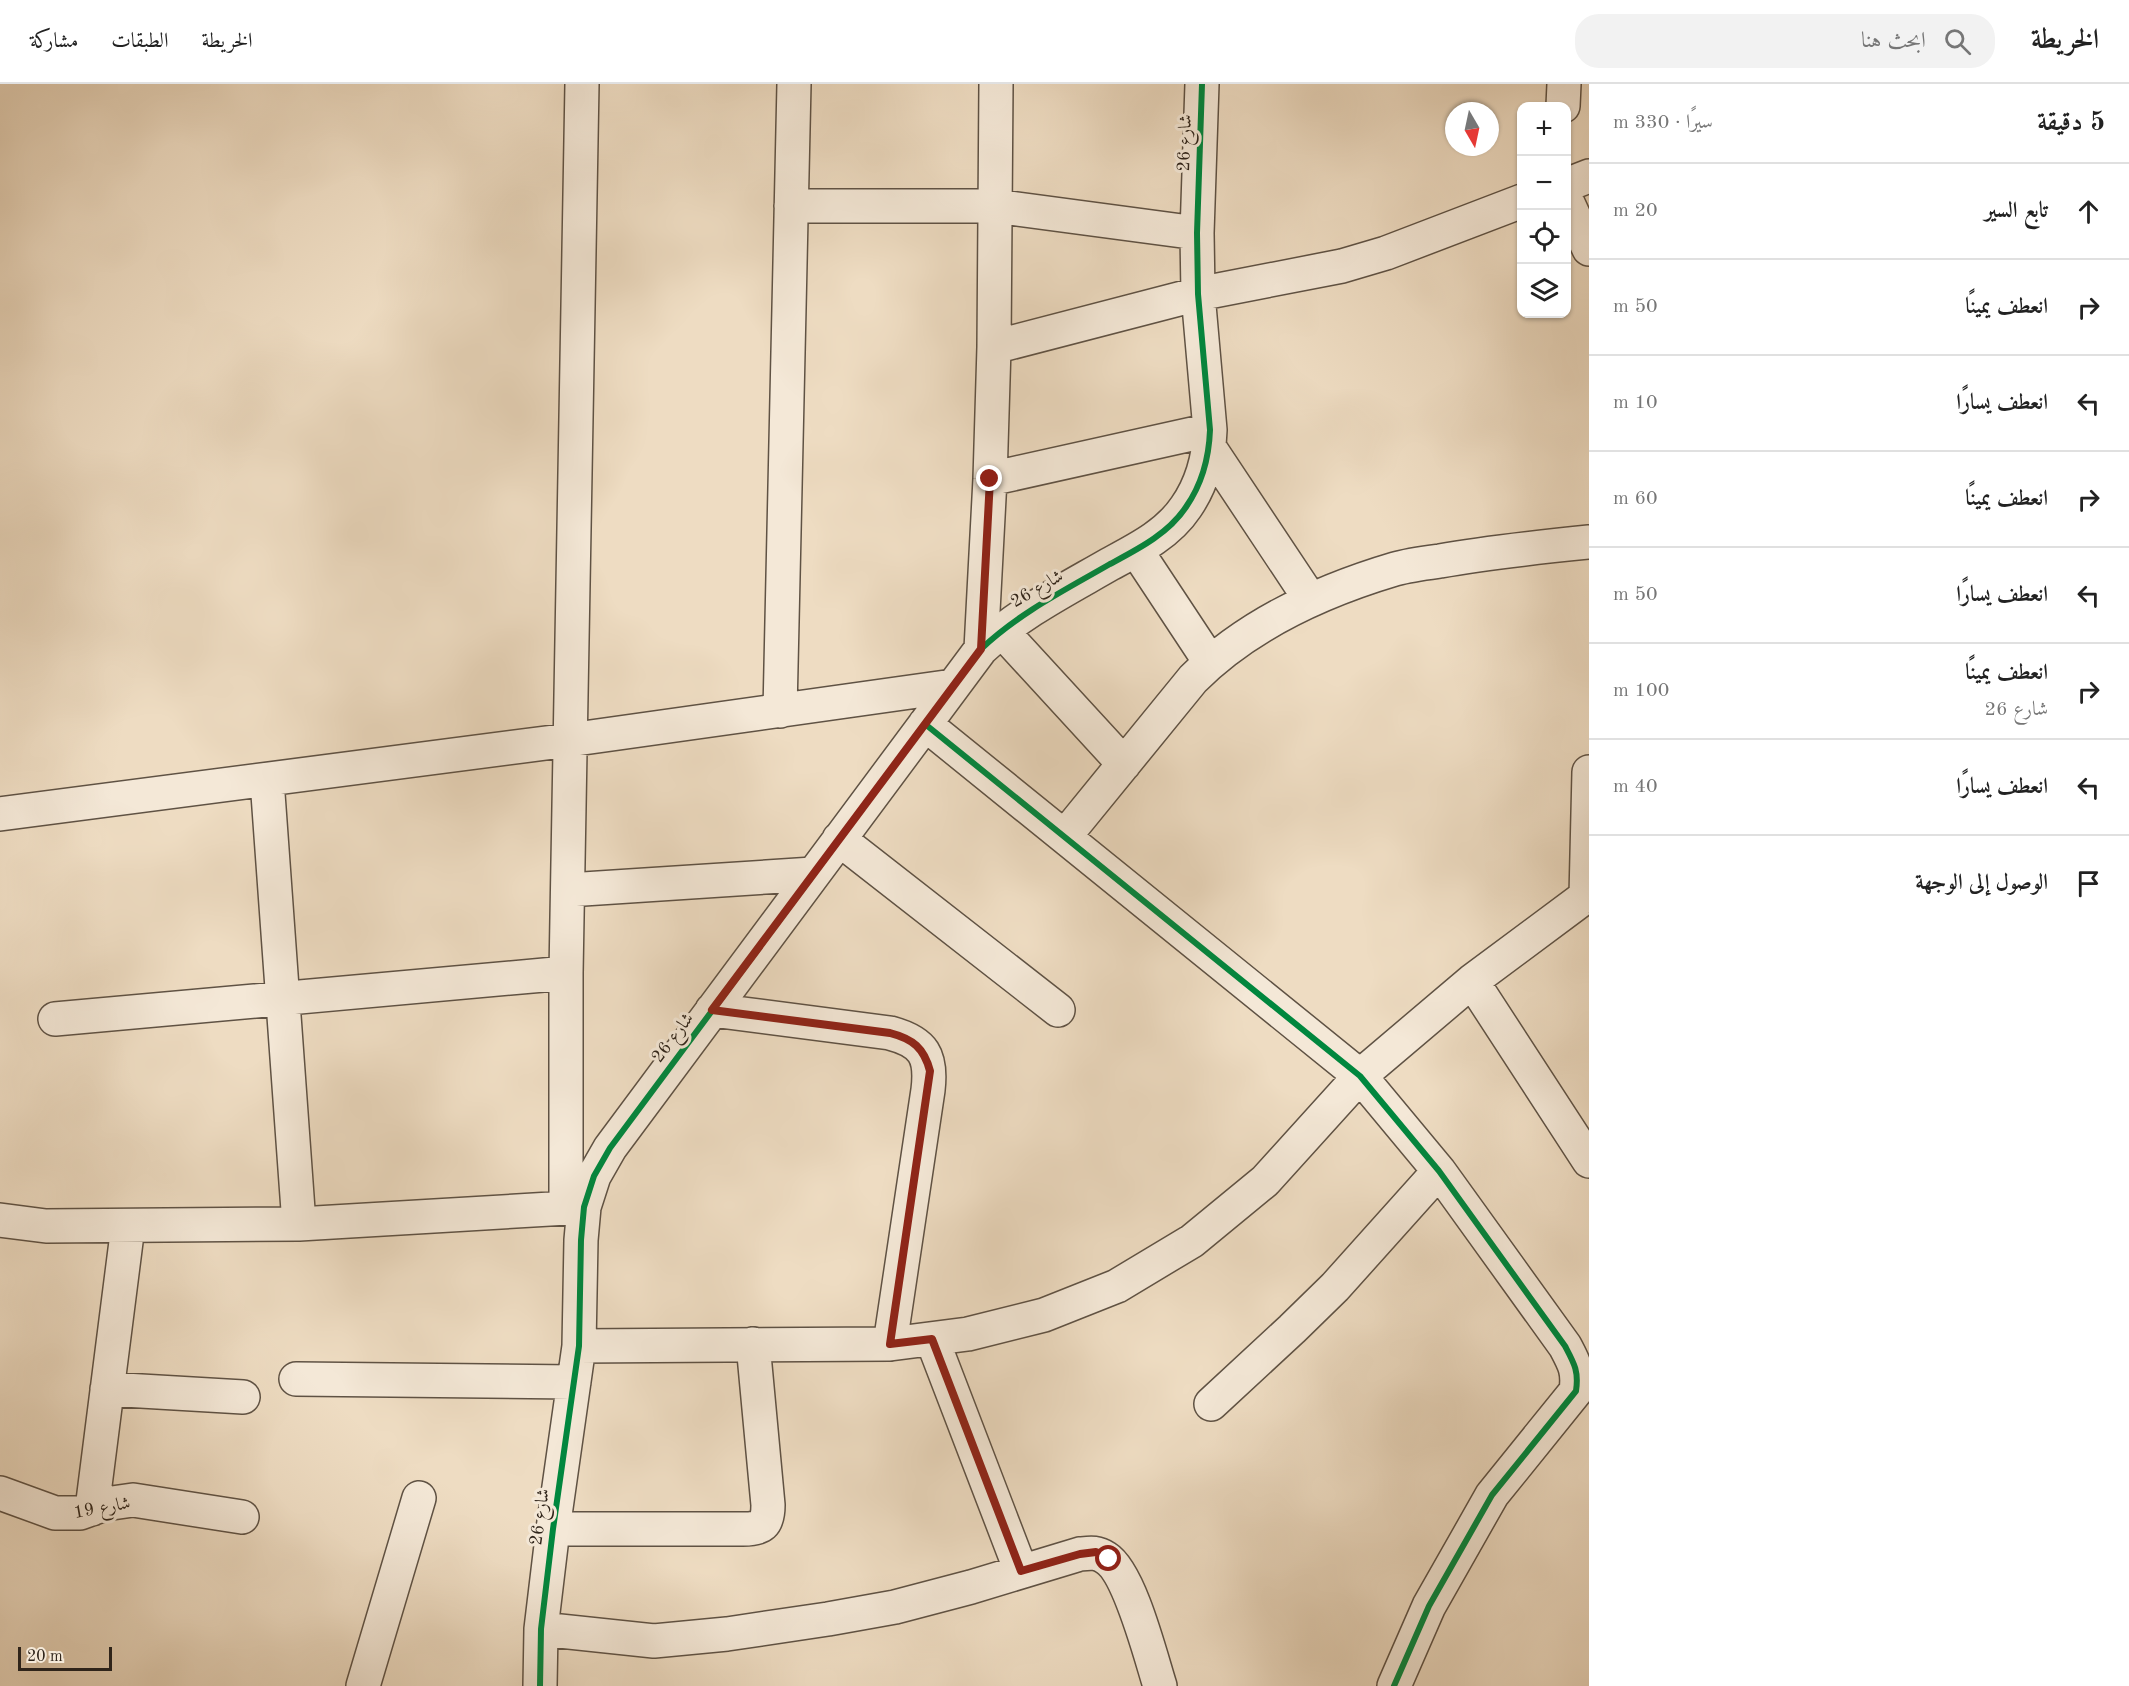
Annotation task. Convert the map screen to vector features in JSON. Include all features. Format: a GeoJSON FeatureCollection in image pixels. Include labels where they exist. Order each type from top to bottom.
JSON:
{"type":"FeatureCollection","features":[{"type":"Feature","properties":{"kind":"street"},"geometry":{"type":"LineString","coordinates":[[0,1220],[46,1226],[299,1224],[575,1207],[566,973],[582,84]]}},
{"type":"Feature","properties":{"kind":"street"},"geometry":{"type":"LineString","coordinates":[[780,711],[794,84]]}},
{"type":"Feature","properties":{"kind":"street"},"geometry":{"type":"LineString","coordinates":[[996,84],[994,347],[990,479],[991,639],[1124,764]]}},
{"type":"Feature","properties":{"kind":"street","name":"شارع 26"},"geometry":{"type":"LineString","coordinates":[[540,1686],[541,1629],[552,1529],[579,1346],[581,1240],[575,1207],[610,1148],[953,686],[991,639],[1018,617],[1164,532],[1186,508],[1202,479],[1210,438],[1198,294],[1197,233],[1202,84]]}},
{"type":"Feature","properties":{"kind":"street"},"geometry":{"type":"LineString","coordinates":[[1563,102],[1564,84]]}},
{"type":"Feature","properties":{"kind":"street"},"geometry":{"type":"LineString","coordinates":[[1571,183],[1589,176]]}},
{"type":"Feature","properties":{"kind":"street"},"geometry":{"type":"LineString","coordinates":[[994,347],[1198,294],[1342,266],[1386,253],[1517,203]]}},
{"type":"Feature","properties":{"kind":"street"},"geometry":{"type":"LineString","coordinates":[[791,206],[995,206],[1197,233]]}},
{"type":"Feature","properties":{"kind":"street"},"geometry":{"type":"LineString","coordinates":[[1571,210],[1589,249]]}},
{"type":"Feature","properties":{"kind":"street"},"geometry":{"type":"LineString","coordinates":[[990,479],[1210,438],[1310,599]]}},
{"type":"Feature","properties":{"kind":"street"},"geometry":{"type":"LineString","coordinates":[[1065,836],[1193,679],[1210,662],[1236,642],[1310,599],[1396,569],[1478,554],[1589,542]]}},
{"type":"Feature","properties":{"kind":"street"},"geometry":{"type":"LineString","coordinates":[[1136,550],[1210,662]]}},
{"type":"Feature","properties":{"kind":"street"},"geometry":{"type":"LineString","coordinates":[[0,814],[569,740],[953,686]]}},
{"type":"Feature","properties":{"kind":"street"},"geometry":{"type":"LineString","coordinates":[[925,724],[1360,1076],[1439,1171],[1565,1346],[1574,1362],[1578,1376],[1576,1391],[1487,1504],[1430,1606],[1394,1686]]}},
{"type":"Feature","properties":{"kind":"street"},"geometry":{"type":"LineString","coordinates":[[579,1346],[890,1344],[968,1334],[1044,1315],[1117,1286],[1192,1241],[1265,1181],[1360,1076],[1472,981],[1588,895],[1589,772]]}},
{"type":"Feature","properties":{"kind":"street"},"geometry":{"type":"LineString","coordinates":[[267,780],[299,1224]]}},
{"type":"Feature","properties":{"kind":"street"},"geometry":{"type":"LineString","coordinates":[[839,839],[1058,1010]]}},
{"type":"Feature","properties":{"kind":"street"},"geometry":{"type":"LineString","coordinates":[[568,891],[813,874]]}},
{"type":"Feature","properties":{"kind":"street"},"geometry":{"type":"LineString","coordinates":[[55,1019],[566,973]]}},
{"type":"Feature","properties":{"kind":"street"},"geometry":{"type":"LineString","coordinates":[[1472,981],[1589,1161]]}},
{"type":"Feature","properties":{"kind":"street"},"geometry":{"type":"LineString","coordinates":[[712,1010],[890,1033],[907,1038],[919,1047],[927,1058],[930,1071],[928,1090],[890,1344]]}},
{"type":"Feature","properties":{"kind":"street"},"geometry":{"type":"LineString","coordinates":[[1211,1404],[1335,1287],[1439,1171]]}},
{"type":"Feature","properties":{"kind":"street"},"geometry":{"type":"LineString","coordinates":[[92,1509],[128,1226]]}},
{"type":"Feature","properties":{"kind":"street"},"geometry":{"type":"LineString","coordinates":[[932,1339],[1021,1571]]}},
{"type":"Feature","properties":{"kind":"street"},"geometry":{"type":"LineString","coordinates":[[552,1529],[756,1529],[764,1523],[768,1516],[768,1505],[753,1344]]}},
{"type":"Feature","properties":{"kind":"street"},"geometry":{"type":"LineString","coordinates":[[296,1379],[574,1382]]}},
{"type":"Feature","properties":{"kind":"street"},"geometry":{"type":"LineString","coordinates":[[107,1389],[243,1397]]}},
{"type":"Feature","properties":{"kind":"street","name":"شارع 19"},"geometry":{"type":"LineString","coordinates":[[0,1494],[55,1513],[74,1514],[105,1504],[133,1500],[242,1517]]}},
{"type":"Feature","properties":{"kind":"street"},"geometry":{"type":"LineString","coordinates":[[363,1686],[418,1498]]}},
{"type":"Feature","properties":{"kind":"street"},"geometry":{"type":"LineString","coordinates":[[541,1629],[654,1641],[727,1634],[828,1619],[895,1606],[971,1587],[1080,1554],[1096,1552],[1109,1559],[1131,1597],[1160,1686]]}},
{"type":"Feature","properties":{"kind":"cycle path"},"geometry":{"type":"LineString","coordinates":[[540,1686],[541,1629],[579,1346],[581,1240],[584,1207],[594,1176],[610,1148],[981,649],[1027,613],[1161,533],[1179,517],[1192,498],[1200,480],[1206,460],[1210,430],[1198,294],[1197,233],[1202,84]]}},
{"type":"Feature","properties":{"kind":"cycle path"},"geometry":{"type":"LineString","coordinates":[[925,724],[1360,1076],[1439,1171],[1571,1357],[1576,1372],[1576,1391],[1492,1495],[1429,1606],[1394,1686]]}},
{"type":"Feature","properties":{"kind":"route"},"geometry":{"type":"LineString","coordinates":[[990,479],[981,649],[712,1010],[890,1033],[907,1038],[919,1047],[927,1058],[930,1071],[890,1344],[932,1339],[1021,1571],[1080,1554],[1096,1552],[1109,1559]]}}]}
